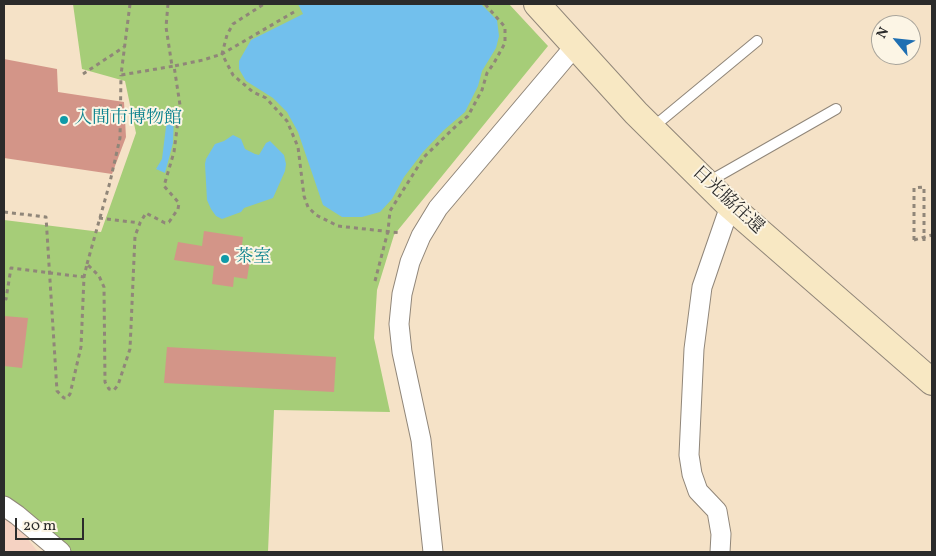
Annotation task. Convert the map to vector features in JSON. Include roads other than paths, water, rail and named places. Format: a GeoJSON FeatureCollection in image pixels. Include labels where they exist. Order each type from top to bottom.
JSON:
{"type":"FeatureCollection","features":[{"type":"Feature","properties":{"kind":"street","name":"日光脇往還"},"geometry":{"type":"LineString","coordinates":[[537,4],[652,128],[730,206],[932,382]]}},
{"type":"Feature","properties":{"kind":"street"},"geometry":{"type":"LineString","coordinates":[[433,552],[421,440],[402,352],[399,324],[402,294],[408,270],[421,236],[438,208],[575,46]]}},
{"type":"Feature","properties":{"kind":"street"},"geometry":{"type":"LineString","coordinates":[[720,552],[721,534],[717,511],[698,491],[692,474],[689,455],[694,349],[702,287],[730,206]]}},
{"type":"Feature","properties":{"kind":"street"},"geometry":{"type":"LineString","coordinates":[[4,506],[61,552]]}},
{"type":"Feature","properties":{"kind":"lane"},"geometry":{"type":"LineString","coordinates":[[652,128],[757,40]]}},
{"type":"Feature","properties":{"kind":"lane"},"geometry":{"type":"LineString","coordinates":[[707,183],[836,108]]}},
{"type":"Feature","properties":{"kind":"water"},"geometry":{"type":"Polygon","coordinates":[[[298,4],[481,4],[497,20],[499,36],[496,48],[482,71],[478,86],[465,112],[423,152],[404,177],[392,199],[380,212],[362,217],[342,217],[323,205],[298,132],[287,112],[273,98],[246,81],[239,69],[239,61],[251,40],[303,14],[298,4]]]}},
{"type":"Feature","properties":{"kind":"water"},"geometry":{"type":"Polygon","coordinates":[[[174,115],[173,143],[165,173],[156,169],[162,159],[167,119],[174,115]]]}},
{"type":"Feature","properties":{"kind":"water"},"geometry":{"type":"Polygon","coordinates":[[[233,135],[241,139],[245,149],[259,155],[266,143],[270,141],[284,155],[286,164],[285,171],[273,198],[244,208],[241,212],[222,219],[216,216],[207,200],[205,164],[215,144],[233,135]]]}},
{"type":"Feature","properties":{"kind":"place","name":"入間市博物館"},"geometry":{"type":"Point","coordinates":[64,120]}},
{"type":"Feature","properties":{"kind":"place","name":"茶室"},"geometry":{"type":"Point","coordinates":[225,259]}}]}
